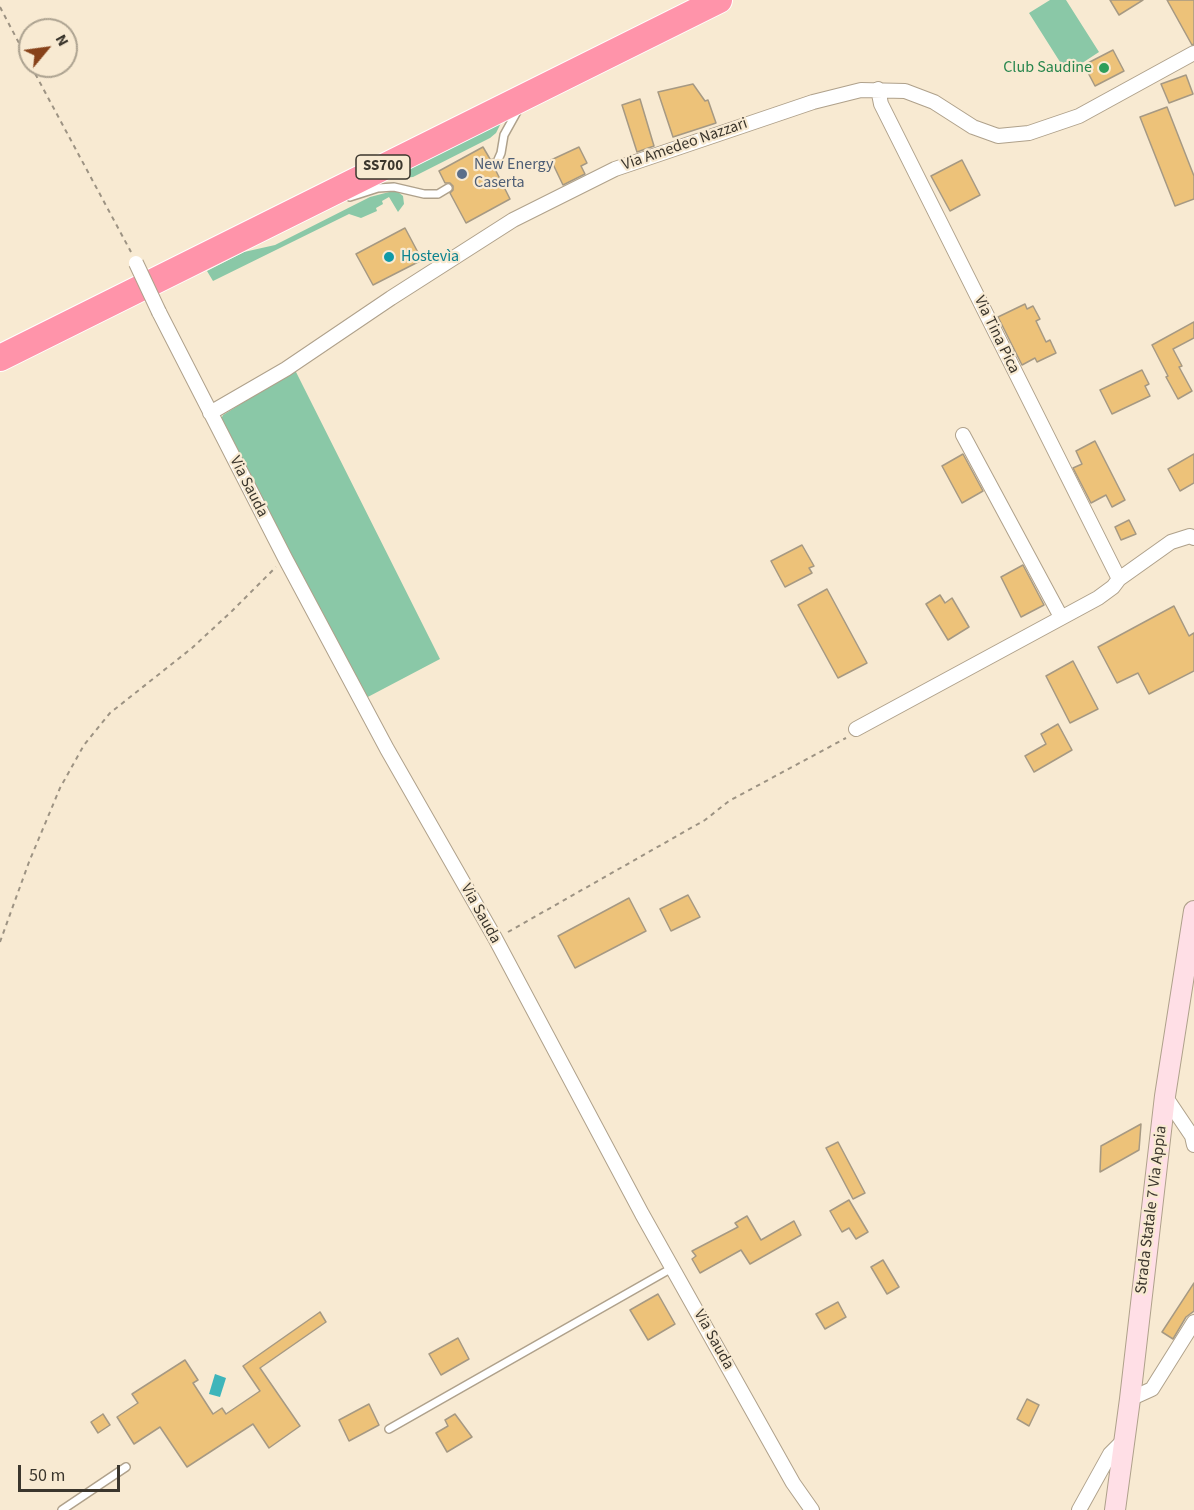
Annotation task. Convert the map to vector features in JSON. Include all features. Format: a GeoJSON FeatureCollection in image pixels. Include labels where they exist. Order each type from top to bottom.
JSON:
{"type":"FeatureCollection","features":[{"type":"Feature","properties":{"kind":"highway","name":"SS700"},"geometry":{"type":"LineString","coordinates":[[0,358],[248,238],[719,0]]}},
{"type":"Feature","properties":{"kind":"main road","name":"Strada Statale 7 Via Appia"},"geometry":{"type":"LineString","coordinates":[[1115,1510],[1166,1096],[1194,910]]}},
{"type":"Feature","properties":{"kind":"street","name":"Via Amedeo Nazzari"},"geometry":{"type":"LineString","coordinates":[[210,413],[286,369],[513,220],[615,169],[813,102],[861,90],[905,91],[934,102],[973,127],[998,136],[1029,133],[1079,116],[1194,53]]}},
{"type":"Feature","properties":{"kind":"street","name":"Via Tina Pica"},"geometry":{"type":"LineString","coordinates":[[878,89],[881,104],[1119,579]]}},
{"type":"Feature","properties":{"kind":"street","name":"Via Sauda"},"geometry":{"type":"LineString","coordinates":[[136,263],[210,413],[387,749],[495,939],[672,1268],[793,1483],[812,1510]]}},
{"type":"Feature","properties":{"kind":"street"},"geometry":{"type":"LineString","coordinates":[[963,435],[1061,617]]}},
{"type":"Feature","properties":{"kind":"street"},"geometry":{"type":"LineString","coordinates":[[856,729],[1098,598],[1113,587],[1119,579],[1172,542],[1190,536],[1194,537]]}},
{"type":"Feature","properties":{"kind":"street"},"geometry":{"type":"LineString","coordinates":[[1166,1096],[1192,1136],[1194,1145]]}},
{"type":"Feature","properties":{"kind":"street"},"geometry":{"type":"LineString","coordinates":[[1130,1399],[1152,1389],[1194,1322]]}},
{"type":"Feature","properties":{"kind":"street"},"geometry":{"type":"LineString","coordinates":[[1079,1510],[1110,1454],[1124,1440]]}},
{"type":"Feature","properties":{"kind":"lane"},"geometry":{"type":"LineString","coordinates":[[492,164],[497,162],[504,135],[526,96]]}},
{"type":"Feature","properties":{"kind":"lane"},"geometry":{"type":"LineString","coordinates":[[346,198],[378,188],[394,187],[424,194],[438,194],[448,188]]}},
{"type":"Feature","properties":{"kind":"lane"},"geometry":{"type":"LineString","coordinates":[[388,1430],[672,1268]]}},
{"type":"Feature","properties":{"kind":"lane"},"geometry":{"type":"LineString","coordinates":[[62,1510],[126,1467]]}},
{"type":"Feature","properties":{"kind":"path"},"geometry":{"type":"LineString","coordinates":[[0,7],[18,41]]}},
{"type":"Feature","properties":{"kind":"path"},"geometry":{"type":"LineString","coordinates":[[38,78],[136,263]]}},
{"type":"Feature","properties":{"kind":"path"},"geometry":{"type":"LineString","coordinates":[[0,942],[28,862],[60,788],[84,744],[110,713],[192,648],[285,558]]}},
{"type":"Feature","properties":{"kind":"path"},"geometry":{"type":"LineString","coordinates":[[495,939],[705,820],[729,801],[847,737],[856,729]]}},
{"type":"Feature","properties":{"kind":"green space"},"geometry":{"type":"Polygon","coordinates":[[[1050,0],[1066,0],[1099,52],[1067,73],[1029,13],[1050,0]]]}},
{"type":"Feature","properties":{"kind":"green space"},"geometry":{"type":"Polygon","coordinates":[[[501,123],[496,133],[490,138],[413,177],[392,179],[393,176],[501,123]]]}},
{"type":"Feature","properties":{"kind":"green space"},"geometry":{"type":"Polygon","coordinates":[[[393,191],[403,196],[404,204],[398,212],[389,197],[376,208],[377,211],[361,218],[349,214],[213,281],[207,271],[244,252],[275,245],[370,197],[393,191]]]}},
{"type":"Feature","properties":{"kind":"green space"},"geometry":{"type":"Polygon","coordinates":[[[295,370],[440,659],[364,699],[220,421],[223,415],[295,370]]]}},
{"type":"Feature","properties":{"kind":"water"},"geometry":{"type":"Polygon","coordinates":[[[215,1374],[226,1378],[220,1397],[209,1394],[215,1374]]]}},
{"type":"Feature","properties":{"kind":"building"},"geometry":{"type":"Polygon","coordinates":[[[1110,0],[1143,0],[1119,15],[1110,0]]]}},
{"type":"Feature","properties":{"kind":"building"},"geometry":{"type":"Polygon","coordinates":[[[1167,0],[1194,0],[1194,44],[1192,45],[1167,0]]]}},
{"type":"Feature","properties":{"kind":"building","name":"Club Saudine"},"geometry":{"type":"Polygon","coordinates":[[[1113,50],[1124,71],[1095,86],[1084,65],[1113,50]]]}},
{"type":"Feature","properties":{"kind":"building"},"geometry":{"type":"Polygon","coordinates":[[[1186,75],[1193,94],[1169,103],[1161,84],[1186,75]]]}},
{"type":"Feature","properties":{"kind":"building"},"geometry":{"type":"Polygon","coordinates":[[[693,84],[705,101],[708,100],[716,123],[673,137],[658,92],[693,84]]]}},
{"type":"Feature","properties":{"kind":"building"},"geometry":{"type":"Polygon","coordinates":[[[640,99],[654,146],[637,152],[622,105],[640,99]]]}},
{"type":"Feature","properties":{"kind":"building"},"geometry":{"type":"Polygon","coordinates":[[[1167,107],[1194,176],[1194,199],[1175,206],[1140,117],[1167,107]]]}},
{"type":"Feature","properties":{"kind":"building"},"geometry":{"type":"Polygon","coordinates":[[[483,147],[490,159],[487,167],[495,169],[510,199],[466,223],[450,193],[453,186],[445,183],[439,171],[483,147]]]}},
{"type":"Feature","properties":{"kind":"building"},"geometry":{"type":"Polygon","coordinates":[[[579,147],[587,163],[581,166],[585,174],[563,185],[551,160],[579,147]]]}},
{"type":"Feature","properties":{"kind":"building"},"geometry":{"type":"Polygon","coordinates":[[[962,160],[980,195],[950,211],[931,176],[962,160]]]}},
{"type":"Feature","properties":{"kind":"building","name":"Hostevìa"},"geometry":{"type":"Polygon","coordinates":[[[405,228],[422,260],[373,285],[356,254],[405,228]]]}},
{"type":"Feature","properties":{"kind":"building"},"geometry":{"type":"Polygon","coordinates":[[[1025,304],[1027,309],[1033,306],[1040,319],[1036,321],[1046,342],[1050,340],[1056,353],[1037,362],[1035,358],[1022,365],[998,317],[1025,304]]]}},
{"type":"Feature","properties":{"kind":"building"},"geometry":{"type":"Polygon","coordinates":[[[1194,322],[1194,338],[1173,349],[1182,366],[1179,367],[1192,391],[1178,399],[1152,345],[1194,322]]]}},
{"type":"Feature","properties":{"kind":"building"},"geometry":{"type":"Polygon","coordinates":[[[1142,370],[1149,384],[1145,386],[1150,396],[1112,414],[1100,390],[1142,370]]]}},
{"type":"Feature","properties":{"kind":"building"},"geometry":{"type":"Polygon","coordinates":[[[1095,441],[1125,500],[1112,507],[1106,495],[1091,503],[1073,468],[1082,464],[1076,451],[1095,441]]]}},
{"type":"Feature","properties":{"kind":"building"},"geometry":{"type":"Polygon","coordinates":[[[963,454],[983,491],[962,503],[942,466],[963,454]]]}},
{"type":"Feature","properties":{"kind":"building"},"geometry":{"type":"Polygon","coordinates":[[[1194,454],[1194,483],[1180,491],[1168,469],[1194,454]]]}},
{"type":"Feature","properties":{"kind":"building"},"geometry":{"type":"Polygon","coordinates":[[[1129,520],[1136,534],[1121,540],[1115,527],[1129,520]]]}},
{"type":"Feature","properties":{"kind":"building"},"geometry":{"type":"Polygon","coordinates":[[[802,545],[814,566],[809,568],[812,573],[785,587],[771,561],[802,545]]]}},
{"type":"Feature","properties":{"kind":"building"},"geometry":{"type":"Polygon","coordinates":[[[1023,565],[1044,605],[1021,617],[1001,577],[1023,565]]]}},
{"type":"Feature","properties":{"kind":"building"},"geometry":{"type":"Polygon","coordinates":[[[827,589],[867,663],[838,678],[798,605],[827,589]]]}},
{"type":"Feature","properties":{"kind":"building"},"geometry":{"type":"Polygon","coordinates":[[[940,595],[945,603],[952,598],[969,627],[948,640],[926,604],[940,595]]]}},
{"type":"Feature","properties":{"kind":"building"},"geometry":{"type":"Polygon","coordinates":[[[1174,606],[1189,636],[1194,633],[1194,671],[1149,694],[1138,673],[1117,683],[1098,647],[1174,606]]]}},
{"type":"Feature","properties":{"kind":"building"},"geometry":{"type":"Polygon","coordinates":[[[1073,661],[1098,709],[1070,723],[1046,676],[1073,661]]]}},
{"type":"Feature","properties":{"kind":"building"},"geometry":{"type":"Polygon","coordinates":[[[1058,724],[1072,750],[1034,772],[1025,756],[1046,744],[1041,734],[1058,724]]]}},
{"type":"Feature","properties":{"kind":"building"},"geometry":{"type":"Polygon","coordinates":[[[688,895],[700,917],[671,931],[660,909],[688,895]]]}},
{"type":"Feature","properties":{"kind":"building"},"geometry":{"type":"Polygon","coordinates":[[[629,898],[646,931],[575,968],[558,936],[629,898]]]}},
{"type":"Feature","properties":{"kind":"building"},"geometry":{"type":"Polygon","coordinates":[[[1141,1124],[1139,1150],[1100,1172],[1101,1146],[1141,1124]]]}},
{"type":"Feature","properties":{"kind":"building"},"geometry":{"type":"Polygon","coordinates":[[[838,1142],[865,1193],[853,1199],[826,1148],[838,1142]]]}},
{"type":"Feature","properties":{"kind":"building"},"geometry":{"type":"Polygon","coordinates":[[[849,1200],[868,1232],[856,1239],[849,1228],[842,1232],[830,1211],[849,1200]]]}},
{"type":"Feature","properties":{"kind":"building"},"geometry":{"type":"Polygon","coordinates":[[[747,1216],[761,1240],[794,1221],[801,1235],[750,1264],[741,1250],[700,1273],[692,1259],[696,1256],[692,1251],[738,1227],[735,1223],[747,1216]]]}},
{"type":"Feature","properties":{"kind":"building"},"geometry":{"type":"Polygon","coordinates":[[[883,1260],[899,1287],[887,1294],[871,1267],[883,1260]]]}},
{"type":"Feature","properties":{"kind":"building"},"geometry":{"type":"Polygon","coordinates":[[[1194,1283],[1194,1311],[1186,1317],[1173,1339],[1162,1332],[1194,1283]]]}},
{"type":"Feature","properties":{"kind":"building"},"geometry":{"type":"Polygon","coordinates":[[[658,1294],[675,1324],[648,1340],[630,1310],[658,1294]]]}},
{"type":"Feature","properties":{"kind":"building"},"geometry":{"type":"Polygon","coordinates":[[[838,1302],[846,1317],[825,1329],[816,1314],[838,1302]]]}},
{"type":"Feature","properties":{"kind":"building"},"geometry":{"type":"Polygon","coordinates":[[[320,1312],[326,1322],[260,1368],[300,1426],[269,1448],[253,1424],[187,1467],[160,1427],[134,1444],[117,1417],[138,1403],[132,1394],[185,1360],[198,1380],[193,1383],[213,1414],[222,1408],[226,1414],[260,1391],[243,1366],[320,1312]]]}},
{"type":"Feature","properties":{"kind":"building"},"geometry":{"type":"Polygon","coordinates":[[[458,1338],[469,1359],[441,1375],[429,1354],[458,1338]]]}},
{"type":"Feature","properties":{"kind":"building"},"geometry":{"type":"Polygon","coordinates":[[[1027,1399],[1039,1405],[1029,1426],[1017,1419],[1027,1399]]]}},
{"type":"Feature","properties":{"kind":"building"},"geometry":{"type":"Polygon","coordinates":[[[369,1404],[379,1425],[349,1441],[339,1420],[369,1404]]]}},
{"type":"Feature","properties":{"kind":"building"},"geometry":{"type":"Polygon","coordinates":[[[103,1414],[110,1425],[98,1433],[91,1422],[103,1414]]]}},
{"type":"Feature","properties":{"kind":"building"},"geometry":{"type":"Polygon","coordinates":[[[455,1414],[472,1437],[447,1452],[436,1433],[448,1426],[445,1420],[455,1414]]]}},
{"type":"Feature","properties":{"kind":"place","name":"Club Saudine"},"geometry":{"type":"Point","coordinates":[1104,68]}},
{"type":"Feature","properties":{"kind":"place","name":"New Energy Caserta"},"geometry":{"type":"Point","coordinates":[462,174]}},
{"type":"Feature","properties":{"kind":"place","name":"Hostevìa"},"geometry":{"type":"Point","coordinates":[389,257]}}]}
